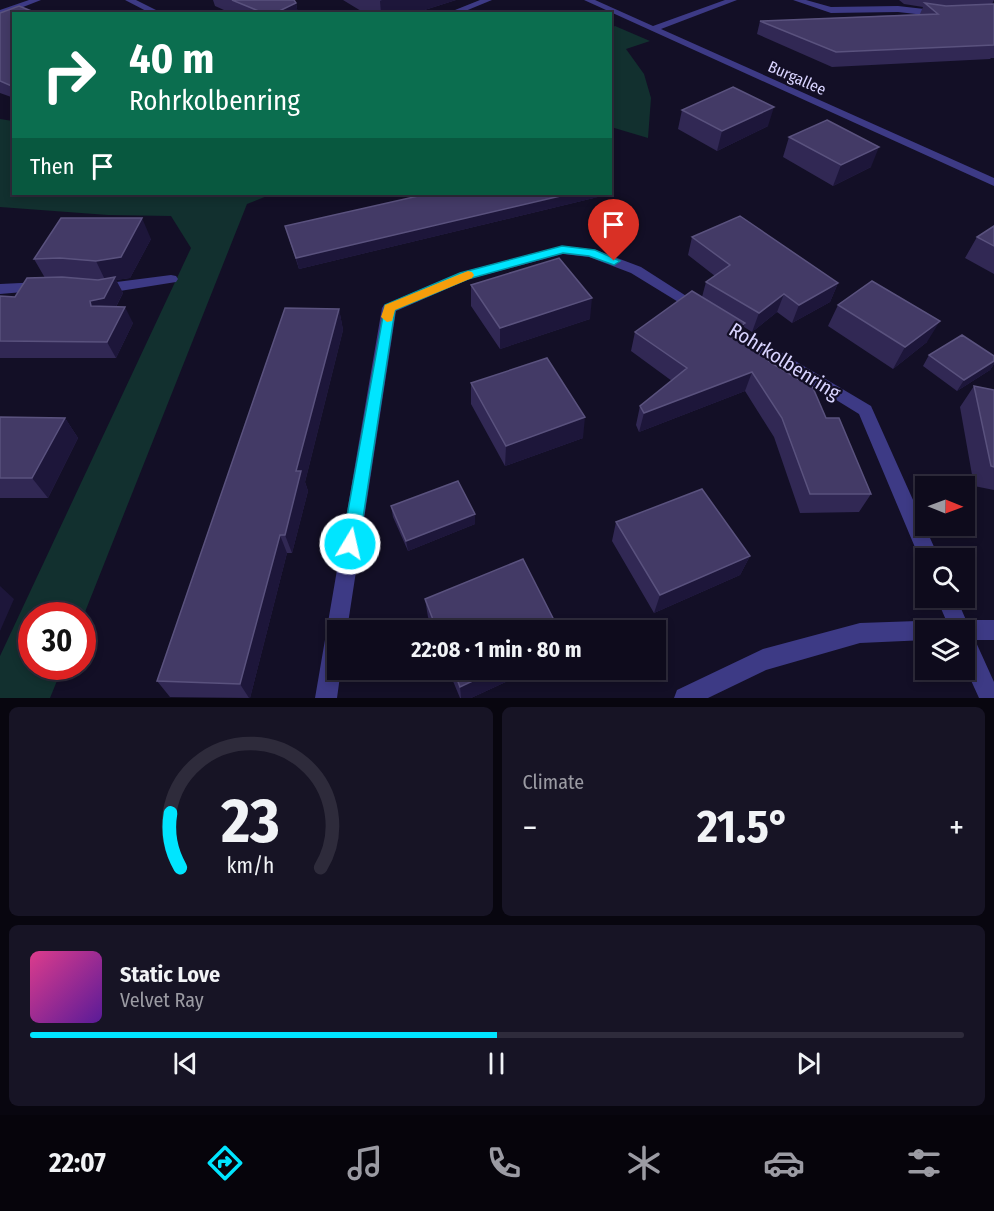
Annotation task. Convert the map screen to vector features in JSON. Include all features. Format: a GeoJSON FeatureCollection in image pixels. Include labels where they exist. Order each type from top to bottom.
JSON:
{"type":"FeatureCollection","features":[{"type":"Feature","properties":{"kind":"street"},"geometry":{"type":"LineString","coordinates":[[0,13],[37,0]]}},
{"type":"Feature","properties":{"kind":"street"},"geometry":{"type":"LineString","coordinates":[[129,0],[156,12]]}},
{"type":"Feature","properties":{"kind":"street"},"geometry":{"type":"LineString","coordinates":[[455,12],[488,0]]}},
{"type":"Feature","properties":{"kind":"street","name":"Burgallee"},"geometry":{"type":"LineString","coordinates":[[588,0],[994,182]]}},
{"type":"Feature","properties":{"kind":"street"},"geometry":{"type":"LineString","coordinates":[[653,29],[734,0]]}},
{"type":"Feature","properties":{"kind":"street"},"geometry":{"type":"LineString","coordinates":[[797,0],[831,10],[898,9],[951,14]]}},
{"type":"Feature","properties":{"kind":"street","name":"Rohrkolbenring"},"geometry":{"type":"LineString","coordinates":[[326,698],[389,308],[464,276],[562,250],[591,252],[636,270],[865,410],[925,548]]}},
{"type":"Feature","properties":{"kind":"street"},"geometry":{"type":"LineString","coordinates":[[88,290],[105,290],[171,279]]}},
{"type":"Feature","properties":{"kind":"street"},"geometry":{"type":"LineString","coordinates":[[0,288],[60,286]]}},
{"type":"Feature","properties":{"kind":"street"},"geometry":{"type":"LineString","coordinates":[[975,632],[994,630]]}},
{"type":"Feature","properties":{"kind":"street"},"geometry":{"type":"LineString","coordinates":[[685,698],[764,660],[860,633],[915,631]]}},
{"type":"Feature","properties":{"kind":"street"},"geometry":{"type":"LineString","coordinates":[[975,664],[990,698]]}},
{"type":"Feature","properties":{"kind":"green space"},"geometry":{"type":"Polygon","coordinates":[[[615,26],[650,41],[626,49],[644,74],[651,98],[648,138],[612,127],[612,27],[615,26]]]}},
{"type":"Feature","properties":{"kind":"green space"},"geometry":{"type":"Polygon","coordinates":[[[0,119],[12,121],[12,195],[270,195],[247,204],[89,602],[25,602],[191,248],[171,216],[108,215],[0,207],[0,119]]]}},
{"type":"Feature","properties":{"kind":"green space"},"geometry":{"type":"Polygon","coordinates":[[[18,618],[18,680],[57,680],[50,698],[0,698],[0,656],[18,618]]]}},
{"type":"Feature","properties":{"kind":"building"},"geometry":{"type":"Polygon","coordinates":[[[232,0],[294,0],[296,3],[277,12],[261,12],[232,0]]]}},
{"type":"Feature","properties":{"kind":"building"},"geometry":{"type":"Polygon","coordinates":[[[925,3],[946,6],[994,4],[994,45],[836,52],[760,21],[938,14],[925,3]]]}},
{"type":"Feature","properties":{"kind":"building"},"geometry":{"type":"Polygon","coordinates":[[[19,6],[34,12],[12,12],[12,86],[0,81],[0,13],[19,6]]]}},
{"type":"Feature","properties":{"kind":"building"},"geometry":{"type":"Polygon","coordinates":[[[733,87],[774,107],[722,131],[682,110],[733,87]]]}},
{"type":"Feature","properties":{"kind":"building"},"geometry":{"type":"Polygon","coordinates":[[[827,120],[879,147],[841,165],[789,137],[827,120]]]}},
{"type":"Feature","properties":{"kind":"building"},"geometry":{"type":"Polygon","coordinates":[[[423,195],[565,195],[296,258],[285,226],[423,195]]]}},
{"type":"Feature","properties":{"kind":"building"},"geometry":{"type":"Polygon","coordinates":[[[740,216],[838,283],[799,305],[784,294],[759,313],[706,282],[730,265],[692,237],[740,216]]]}},
{"type":"Feature","properties":{"kind":"building"},"geometry":{"type":"Polygon","coordinates":[[[61,218],[142,218],[121,257],[96,261],[60,258],[34,259],[61,218]]]}},
{"type":"Feature","properties":{"kind":"building"},"geometry":{"type":"Polygon","coordinates":[[[994,226],[994,246],[977,237],[994,226]]]}},
{"type":"Feature","properties":{"kind":"building"},"geometry":{"type":"Polygon","coordinates":[[[559,258],[592,298],[500,328],[471,285],[559,258]]]}},
{"type":"Feature","properties":{"kind":"building"},"geometry":{"type":"Polygon","coordinates":[[[62,277],[98,280],[115,277],[104,298],[90,301],[91,306],[125,307],[107,342],[0,341],[0,296],[15,297],[27,278],[62,277]]]}},
{"type":"Feature","properties":{"kind":"building"},"geometry":{"type":"Polygon","coordinates":[[[872,281],[940,321],[905,347],[838,305],[872,281]]]}},
{"type":"Feature","properties":{"kind":"building"},"geometry":{"type":"Polygon","coordinates":[[[692,291],[745,323],[733,332],[771,363],[801,381],[810,381],[826,418],[839,418],[871,494],[810,494],[782,418],[752,372],[644,413],[640,406],[687,368],[635,332],[692,291]]]}},
{"type":"Feature","properties":{"kind":"building"},"geometry":{"type":"Polygon","coordinates":[[[285,308],[339,309],[296,471],[301,471],[285,535],[280,535],[240,684],[157,681],[285,308]]]}},
{"type":"Feature","properties":{"kind":"building"},"geometry":{"type":"Polygon","coordinates":[[[962,335],[994,356],[994,361],[964,380],[929,355],[962,335]]]}},
{"type":"Feature","properties":{"kind":"building"},"geometry":{"type":"Polygon","coordinates":[[[547,358],[585,417],[506,446],[471,383],[547,358]]]}},
{"type":"Feature","properties":{"kind":"building"},"geometry":{"type":"Polygon","coordinates":[[[974,386],[994,390],[994,467],[991,466],[974,386]]]}},
{"type":"Feature","properties":{"kind":"building"},"geometry":{"type":"Polygon","coordinates":[[[0,417],[65,418],[32,478],[0,478],[0,417]]]}},
{"type":"Feature","properties":{"kind":"building"},"geometry":{"type":"Polygon","coordinates":[[[458,481],[475,514],[406,541],[391,506],[458,481]]]}},
{"type":"Feature","properties":{"kind":"building"},"geometry":{"type":"Polygon","coordinates":[[[702,489],[750,556],[660,595],[616,522],[702,489]]]}},
{"type":"Feature","properties":{"kind":"building"},"geometry":{"type":"Polygon","coordinates":[[[523,559],[554,620],[433,620],[425,599],[523,559]]]}},
{"type":"Feature","properties":{"kind":"building"},"geometry":{"type":"Polygon","coordinates":[[[457,680],[475,680],[460,687],[457,680]]]}},
{"type":"Feature","properties":{"kind":"slow traffic"},"geometry":{"type":"LineString","coordinates":[[387,317],[389,308],[468,275]]}},
{"type":"Feature","properties":{"kind":"route"},"geometry":{"type":"LineString","coordinates":[[350,544],[389,308],[464,276],[562,250],[591,252],[614,261]]}}]}
